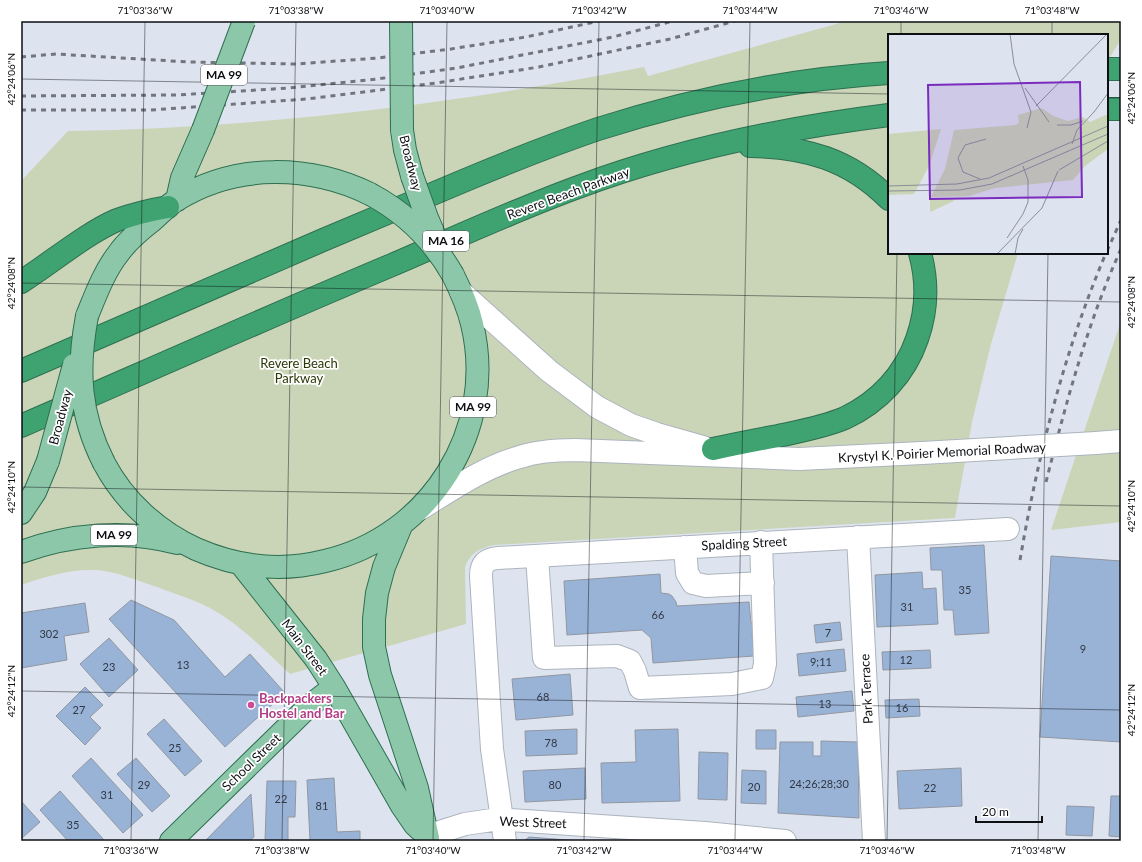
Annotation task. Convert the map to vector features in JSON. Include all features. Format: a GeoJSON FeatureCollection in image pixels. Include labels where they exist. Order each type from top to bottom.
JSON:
{"type":"FeatureCollection","features":[{"type":"Feature","properties":{"kind":"highway"},"geometry":{"type":"LineString","coordinates":[[1108,68],[1121,68]]}},
{"type":"Feature","properties":{"kind":"highway"},"geometry":{"type":"LineString","coordinates":[[21,372],[426,197],[522,157],[597,130],[642,116],[715,97],[835,77],[888,72]]}},
{"type":"Feature","properties":{"kind":"highway"},"geometry":{"type":"LineString","coordinates":[[1108,109],[1121,109]]}},
{"type":"Feature","properties":{"kind":"highway","name":"Revere Beach Parkway"},"geometry":{"type":"LineString","coordinates":[[21,426],[520,210],[583,185],[620,172],[697,150],[775,132],[888,115]]}},
{"type":"Feature","properties":{"kind":"highway"},"geometry":{"type":"LineString","coordinates":[[697,150],[736,146],[764,146],[792,148],[813,153],[831,159],[852,169],[878,188],[888,198]]}},
{"type":"Feature","properties":{"kind":"highway"},"geometry":{"type":"LineString","coordinates":[[21,282],[88,236],[116,221],[140,212],[172,203]]}},
{"type":"Feature","properties":{"kind":"highway"},"geometry":{"type":"LineString","coordinates":[[713,449],[821,426],[845,418],[878,397],[904,367],[916,344],[920,332],[925,308],[926,283],[925,271],[920,254]]}},
{"type":"Feature","properties":{"kind":"main road","name":"MA 99"},"geometry":{"type":"LineString","coordinates":[[172,203],[203,130],[244,21]]}},
{"type":"Feature","properties":{"kind":"main road","name":"Broadway"},"geometry":{"type":"LineString","coordinates":[[401,21],[402,130],[405,150],[412,176],[427,218],[457,283]]}},
{"type":"Feature","properties":{"kind":"main road"},"geometry":{"type":"LineString","coordinates":[[206,553],[178,539],[154,523],[141,512],[120,487],[104,463],[95,445],[90,430],[81,385],[81,348],[87,316],[100,284],[118,253],[129,241],[172,203],[190,192],[223,179],[248,174],[295,172],[327,178],[352,186],[370,194],[401,213],[418,228],[435,248],[457,283]]}},
{"type":"Feature","properties":{"kind":"main road","name":"MA 99"},"geometry":{"type":"LineString","coordinates":[[21,552],[59,540],[110,535],[133,536],[158,538],[240,563],[267,567],[283,567],[315,564],[333,560],[364,548],[379,540],[401,526],[419,510],[434,493],[450,470],[462,446],[472,413],[477,378],[476,344],[472,325],[457,283]]}},
{"type":"Feature","properties":{"kind":"main road","name":"Broadway"},"geometry":{"type":"LineString","coordinates":[[21,513],[35,492],[48,461],[87,316]]}},
{"type":"Feature","properties":{"kind":"main road"},"geometry":{"type":"LineString","coordinates":[[401,526],[384,567],[377,593],[374,619],[374,647],[380,675],[417,788],[428,839]]}},
{"type":"Feature","properties":{"kind":"main road","name":"Main Street"},"geometry":{"type":"LineString","coordinates":[[240,563],[309,650],[334,687],[402,806],[415,825],[428,839]]}},
{"type":"Feature","properties":{"kind":"main road","name":"School Street"},"geometry":{"type":"LineString","coordinates":[[171,841],[308,707],[334,687]]}},
{"type":"Feature","properties":{"kind":"street","name":"Krystyl K. Poirier Memorial Roadway"},"geometry":{"type":"LineString","coordinates":[[457,283],[549,371],[597,407],[618,419],[645,430],[713,449],[763,458]]}},
{"type":"Feature","properties":{"kind":"street","name":"Krystyl K. Poirier Memorial Roadway"},"geometry":{"type":"LineString","coordinates":[[419,510],[464,482],[489,469],[520,457],[541,452],[575,450],[821,459],[1121,441]]}},
{"type":"Feature","properties":{"kind":"street","name":"Spalding Street"},"geometry":{"type":"LineString","coordinates":[[502,820],[491,744],[481,576],[483,565],[487,561],[494,559],[536,556],[761,542],[1008,529]]}},
{"type":"Feature","properties":{"kind":"street","name":"Park Terrace"},"geometry":{"type":"LineString","coordinates":[[858,537],[874,841]]}},
{"type":"Feature","properties":{"kind":"street"},"geometry":{"type":"LineString","coordinates":[[536,556],[544,658],[617,656],[630,661],[635,671],[640,688],[732,684],[762,678],[765,664],[761,542]]}},
{"type":"Feature","properties":{"kind":"street"},"geometry":{"type":"LineString","coordinates":[[685,547],[687,573],[693,583],[706,586],[763,583]]}},
{"type":"Feature","properties":{"kind":"street","name":"West Street"},"geometry":{"type":"LineString","coordinates":[[428,839],[466,824],[502,820],[526,820],[705,833],[785,841]]}},
{"type":"Feature","properties":{"kind":"street"},"geometry":{"type":"LineString","coordinates":[[502,820],[505,841]]}},
{"type":"Feature","properties":{"kind":"green space","name":"Revere Beach Parkway"},"geometry":{"type":"Polygon","coordinates":[[[847,21],[1121,21],[1121,39],[1108,60],[1108,34],[888,34],[888,254],[1018,254],[991,344],[972,422],[955,518],[494,545],[475,552],[469,559],[465,568],[466,624],[290,674],[241,629],[219,613],[180,595],[131,578],[110,572],[85,570],[57,574],[21,585],[21,181],[68,131],[213,125],[357,112],[501,92],[644,67],[648,76],[847,21]]]}},
{"type":"Feature","properties":{"kind":"green space"},"geometry":{"type":"Polygon","coordinates":[[[1121,321],[1121,522],[1051,530],[1121,321]]]}},
{"type":"Feature","properties":{"kind":"building"},"geometry":{"type":"Polygon","coordinates":[[[984,545],[989,633],[955,635],[953,610],[944,610],[942,570],[931,570],[930,548],[984,545]]]}},
{"type":"Feature","properties":{"kind":"building"},"geometry":{"type":"Polygon","coordinates":[[[1051,556],[1121,561],[1121,742],[1040,737],[1051,556]]]}},
{"type":"Feature","properties":{"kind":"building"},"geometry":{"type":"Polygon","coordinates":[[[922,572],[923,589],[936,588],[938,624],[877,627],[875,575],[922,572]]]}},
{"type":"Feature","properties":{"kind":"building"},"geometry":{"type":"Polygon","coordinates":[[[660,574],[661,593],[672,596],[677,606],[749,602],[751,623],[755,623],[756,633],[752,633],[754,656],[653,663],[651,638],[642,630],[567,635],[564,581],[660,574]]]}},
{"type":"Feature","properties":{"kind":"building"},"geometry":{"type":"Polygon","coordinates":[[[131,600],[174,620],[225,677],[250,654],[285,693],[225,747],[109,619],[131,600]]]}},
{"type":"Feature","properties":{"kind":"building"},"geometry":{"type":"Polygon","coordinates":[[[85,603],[89,632],[64,636],[67,660],[21,668],[21,613],[85,603]]]}},
{"type":"Feature","properties":{"kind":"building"},"geometry":{"type":"Polygon","coordinates":[[[840,622],[842,640],[816,643],[814,625],[840,622]]]}},
{"type":"Feature","properties":{"kind":"building"},"geometry":{"type":"Polygon","coordinates":[[[109,638],[138,670],[109,697],[80,664],[109,638]]]}},
{"type":"Feature","properties":{"kind":"building"},"geometry":{"type":"Polygon","coordinates":[[[844,649],[846,671],[799,676],[797,654],[844,649]]]}},
{"type":"Feature","properties":{"kind":"building"},"geometry":{"type":"Polygon","coordinates":[[[930,650],[931,668],[883,670],[882,652],[930,650]]]}},
{"type":"Feature","properties":{"kind":"building"},"geometry":{"type":"Polygon","coordinates":[[[570,674],[573,715],[516,720],[512,679],[570,674]]]}},
{"type":"Feature","properties":{"kind":"building"},"geometry":{"type":"Polygon","coordinates":[[[85,687],[103,705],[90,717],[101,728],[85,745],[56,716],[85,687]]]}},
{"type":"Feature","properties":{"kind":"building"},"geometry":{"type":"Polygon","coordinates":[[[852,691],[854,711],[798,717],[796,697],[852,691]]]}},
{"type":"Feature","properties":{"kind":"building"},"geometry":{"type":"Polygon","coordinates":[[[919,699],[920,716],[886,718],[885,700],[919,699]]]}},
{"type":"Feature","properties":{"kind":"building"},"geometry":{"type":"Polygon","coordinates":[[[164,719],[202,761],[185,776],[147,734],[164,719]]]}},
{"type":"Feature","properties":{"kind":"building"},"geometry":{"type":"Polygon","coordinates":[[[577,729],[577,754],[526,756],[525,731],[577,729]]]}},
{"type":"Feature","properties":{"kind":"building"},"geometry":{"type":"Polygon","coordinates":[[[678,729],[680,801],[602,803],[601,763],[636,762],[635,730],[678,729]]]}},
{"type":"Feature","properties":{"kind":"building"},"geometry":{"type":"Polygon","coordinates":[[[756,730],[776,730],[776,749],[756,749],[756,730]]]}},
{"type":"Feature","properties":{"kind":"building"},"geometry":{"type":"Polygon","coordinates":[[[821,741],[858,742],[859,818],[778,813],[780,742],[813,742],[813,756],[821,756],[821,741]]]}},
{"type":"Feature","properties":{"kind":"building"},"geometry":{"type":"Polygon","coordinates":[[[699,752],[728,753],[727,800],[698,799],[699,752]]]}},
{"type":"Feature","properties":{"kind":"building"},"geometry":{"type":"Polygon","coordinates":[[[91,758],[143,815],[123,833],[72,776],[91,758]]]}},
{"type":"Feature","properties":{"kind":"building"},"geometry":{"type":"Polygon","coordinates":[[[136,758],[170,796],[152,812],[117,774],[136,758]]]}},
{"type":"Feature","properties":{"kind":"building"},"geometry":{"type":"Polygon","coordinates":[[[585,768],[586,799],[525,802],[523,771],[585,768]]]}},
{"type":"Feature","properties":{"kind":"building"},"geometry":{"type":"Polygon","coordinates":[[[961,768],[962,806],[899,809],[897,771],[961,768]]]}},
{"type":"Feature","properties":{"kind":"building"},"geometry":{"type":"Polygon","coordinates":[[[742,770],[766,771],[766,804],[741,803],[742,770]]]}},
{"type":"Feature","properties":{"kind":"building"},"geometry":{"type":"Polygon","coordinates":[[[334,778],[337,832],[360,831],[360,841],[310,841],[307,780],[334,778]]]}},
{"type":"Feature","properties":{"kind":"building"},"geometry":{"type":"Polygon","coordinates":[[[267,781],[296,781],[295,817],[288,817],[288,841],[265,841],[267,781]]]}},
{"type":"Feature","properties":{"kind":"building"},"geometry":{"type":"Polygon","coordinates":[[[60,791],[105,841],[68,841],[40,810],[60,791]]]}},
{"type":"Feature","properties":{"kind":"building"},"geometry":{"type":"Polygon","coordinates":[[[251,794],[254,837],[249,841],[205,841],[251,794]]]}},
{"type":"Feature","properties":{"kind":"building"},"geometry":{"type":"Polygon","coordinates":[[[1111,796],[1121,796],[1121,837],[1109,836],[1111,796]]]}},
{"type":"Feature","properties":{"kind":"building"},"geometry":{"type":"Polygon","coordinates":[[[21,801],[40,822],[21,839],[21,801]]]}},
{"type":"Feature","properties":{"kind":"building"},"geometry":{"type":"Polygon","coordinates":[[[1067,806],[1094,807],[1092,836],[1066,835],[1067,806]]]}},
{"type":"Feature","properties":{"kind":"building"},"geometry":{"type":"Polygon","coordinates":[[[529,837],[580,841],[524,841],[529,837]]]}},
{"type":"Feature","properties":{"kind":"railway"},"geometry":{"type":"LineString","coordinates":[[21,57],[56,54],[189,62],[296,64],[378,58],[451,49],[526,37],[599,21]]}},
{"type":"Feature","properties":{"kind":"railway"},"geometry":{"type":"LineString","coordinates":[[21,96],[177,95],[289,88],[377,79],[457,68],[613,37],[673,21]]}},
{"type":"Feature","properties":{"kind":"railway"},"geometry":{"type":"LineString","coordinates":[[21,110],[151,110],[307,99],[436,83],[539,67],[670,39],[735,21]]}},
{"type":"Feature","properties":{"kind":"railway"},"geometry":{"type":"LineString","coordinates":[[1108,249],[1121,220]]}},
{"type":"Feature","properties":{"kind":"railway"},"geometry":{"type":"LineString","coordinates":[[1046,482],[1078,364],[1098,306],[1121,249]]}},
{"type":"Feature","properties":{"kind":"railway"},"geometry":{"type":"LineString","coordinates":[[1020,560],[1035,482],[1054,404],[1077,328],[1106,254]]}},
{"type":"Feature","properties":{"kind":"place","name":"Backpackers Hostel and Bar"},"geometry":{"type":"Point","coordinates":[251,705]}}]}
